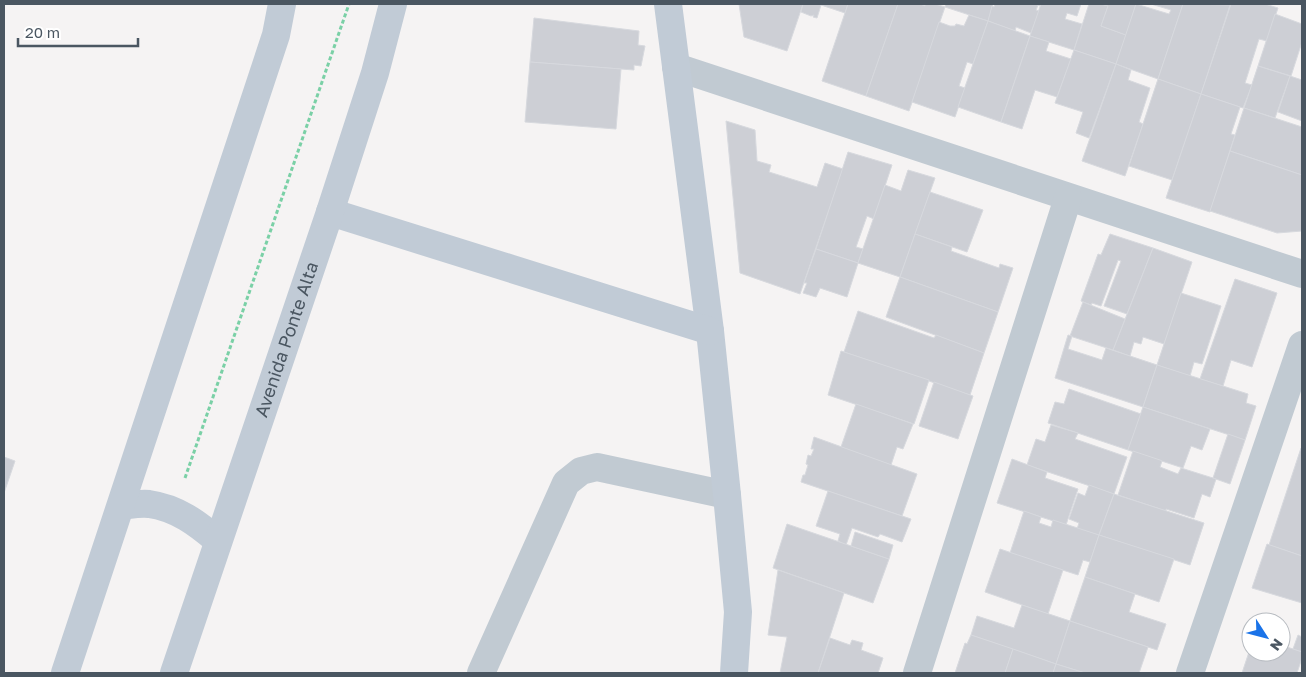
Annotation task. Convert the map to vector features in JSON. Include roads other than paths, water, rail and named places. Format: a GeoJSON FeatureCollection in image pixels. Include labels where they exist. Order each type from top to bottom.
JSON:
{"type":"FeatureCollection","features":[{"type":"Feature","properties":{"kind":"main road"},"geometry":{"type":"LineString","coordinates":[[65,673],[122,506],[276,35],[282,4]]}},
{"type":"Feature","properties":{"kind":"main road","name":"Avenida Ponte Alta"},"geometry":{"type":"LineString","coordinates":[[174,673],[330,212],[375,73],[393,4]]}},
{"type":"Feature","properties":{"kind":"main road"},"geometry":{"type":"LineString","coordinates":[[668,4],[710,330],[727,495],[738,612],[734,673]]}},
{"type":"Feature","properties":{"kind":"main road"},"geometry":{"type":"LineString","coordinates":[[330,212],[710,330]]}},
{"type":"Feature","properties":{"kind":"main road"},"geometry":{"type":"LineString","coordinates":[[122,506],[148,504],[174,510],[196,523],[218,541]]}},
{"type":"Feature","properties":{"kind":"street"},"geometry":{"type":"LineString","coordinates":[[676,67],[1302,274]]}},
{"type":"Feature","properties":{"kind":"street"},"geometry":{"type":"LineString","coordinates":[[917,673],[1068,198]]}},
{"type":"Feature","properties":{"kind":"street"},"geometry":{"type":"LineString","coordinates":[[1190,673],[1292,412],[1302,345]]}},
{"type":"Feature","properties":{"kind":"street"},"geometry":{"type":"LineString","coordinates":[[481,673],[566,484],[581,471],[597,467],[727,495]]}}]}
